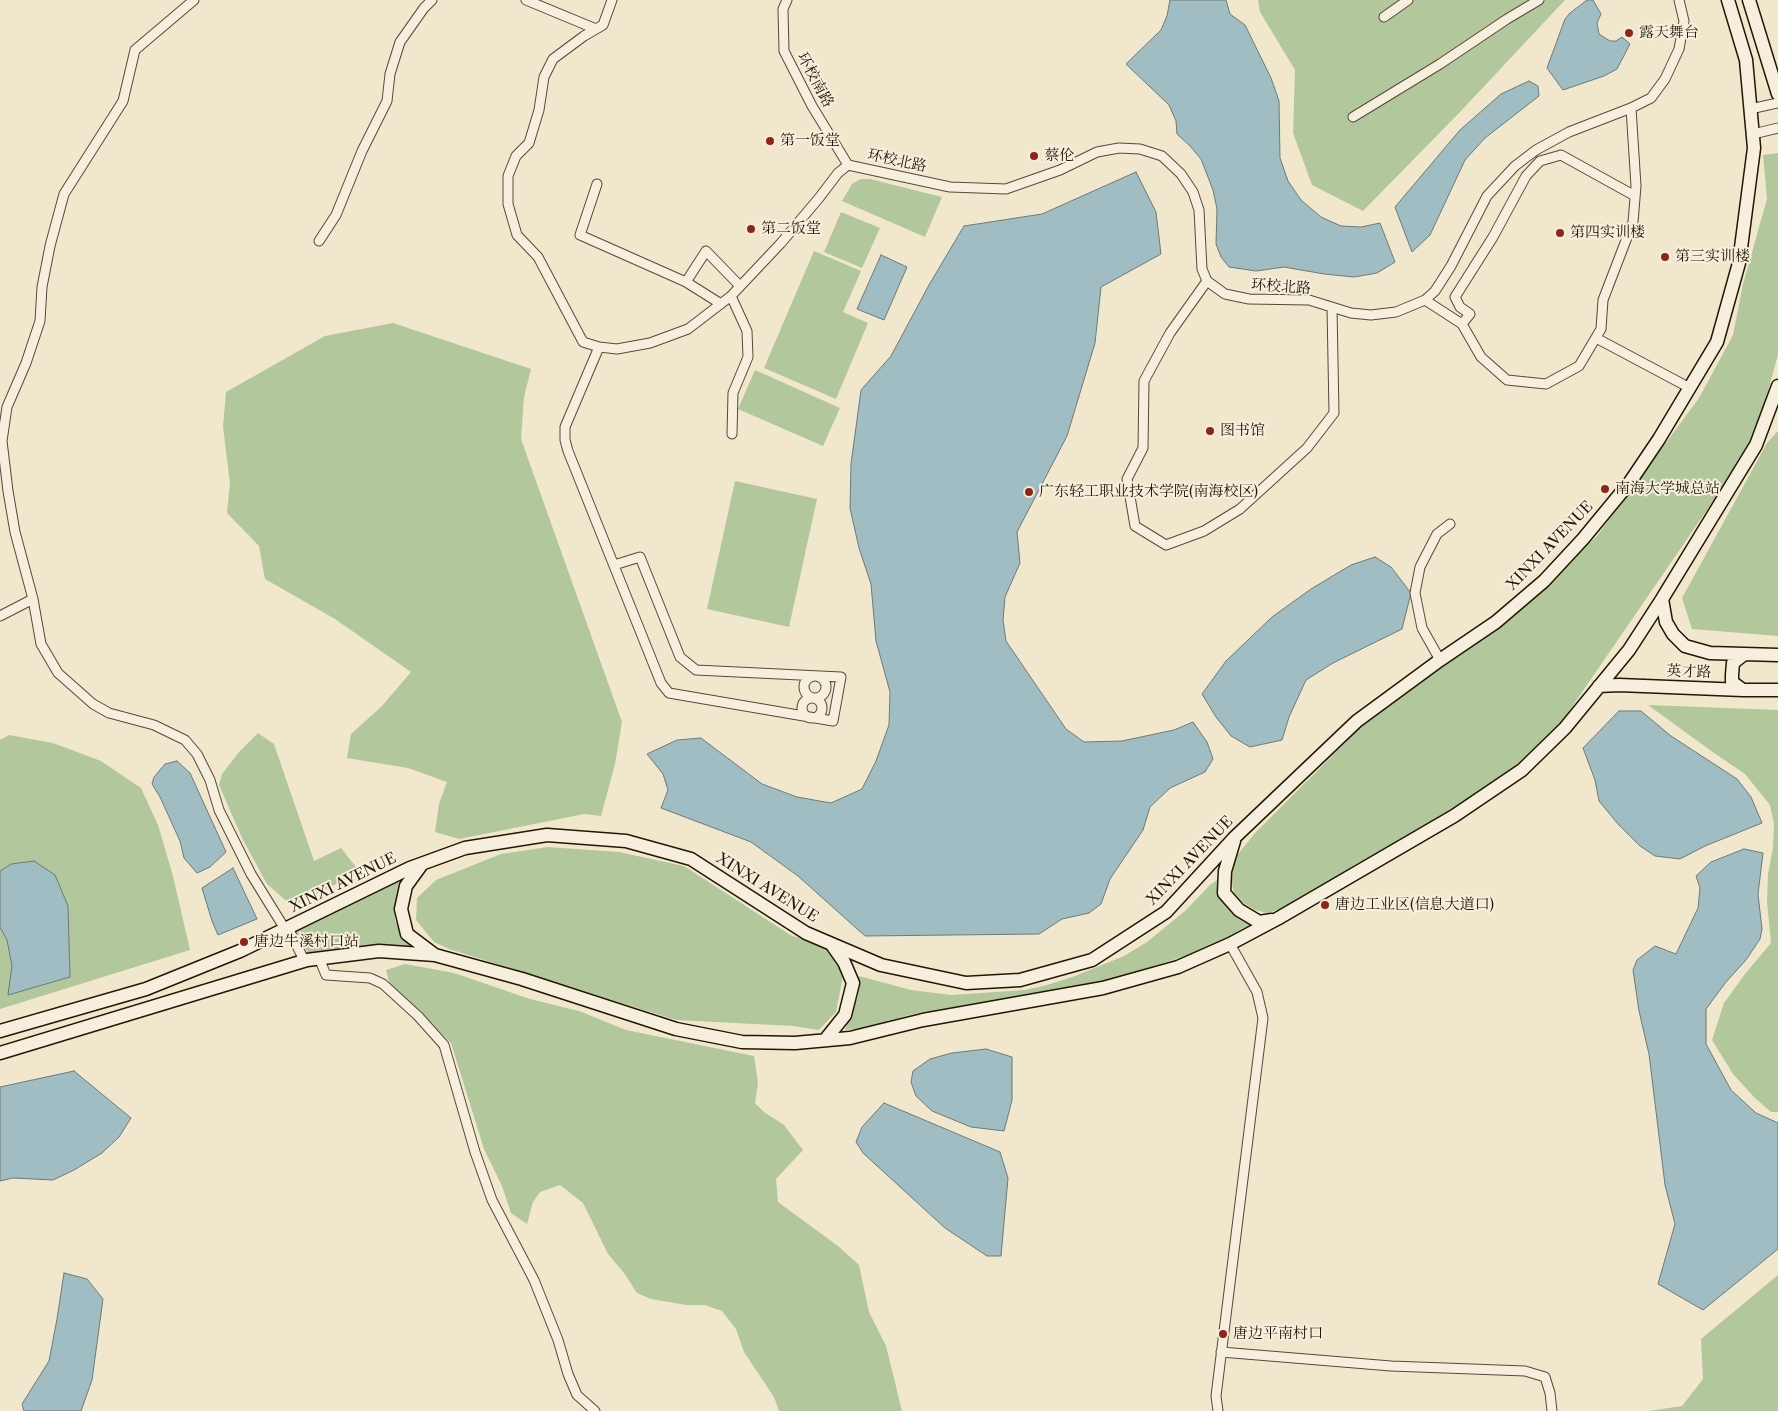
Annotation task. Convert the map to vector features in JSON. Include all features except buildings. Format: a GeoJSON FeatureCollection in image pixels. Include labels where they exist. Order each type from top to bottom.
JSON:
{"type":"FeatureCollection","features":[{"type":"Feature","properties":{"kind":"main road","name":"XINXI AVENUE"},"geometry":{"type":"LineString","coordinates":[[0,1031],[146,989],[240,951],[422,864],[465,848],[547,835],[626,841],[691,859],[806,933],[880,965],[966,983],[1020,980],[1092,960],[1166,912],[1234,838],[1357,721],[1440,660],[1496,622],[1544,581],[1583,539],[1630,482],[1659,440],[1717,342],[1739,263],[1754,148],[1746,60],[1728,0]]}},
{"type":"Feature","properties":{"kind":"main road"},"geometry":{"type":"LineString","coordinates":[[1750,0],[1778,94]]}},
{"type":"Feature","properties":{"kind":"main road"},"geometry":{"type":"LineString","coordinates":[[0,1053],[304,960],[379,952],[434,955],[522,979],[676,1029],[742,1042],[795,1043],[850,1038],[923,1020],[1104,988],[1178,966],[1230,944],[1277,919],[1454,816],[1522,770],[1565,728],[1629,650],[1756,445],[1778,389]]}},
{"type":"Feature","properties":{"kind":"main road"},"geometry":{"type":"LineString","coordinates":[[1662,599],[1666,622],[1673,634],[1685,646],[1710,653],[1778,655]]}},
{"type":"Feature","properties":{"kind":"main road"},"geometry":{"type":"LineString","coordinates":[[1742,690],[1732,682],[1732,675],[1733,662],[1743,654]]}},
{"type":"Feature","properties":{"kind":"main road","name":"英才路"},"geometry":{"type":"LineString","coordinates":[[1599,686],[1778,690]]}},
{"type":"Feature","properties":{"kind":"main road"},"geometry":{"type":"LineString","coordinates":[[1234,838],[1225,871],[1224,893],[1239,910],[1259,922],[1277,919]]}},
{"type":"Feature","properties":{"kind":"main road"},"geometry":{"type":"LineString","coordinates":[[422,864],[406,886],[401,909],[408,934],[434,955]]}},
{"type":"Feature","properties":{"kind":"main road"},"geometry":{"type":"LineString","coordinates":[[825,1040],[845,1015],[853,983],[844,962],[832,945]]}},
{"type":"Feature","properties":{"kind":"street"},"geometry":{"type":"LineString","coordinates":[[194,0],[135,50],[123,101],[64,194],[50,246],[42,288],[40,321],[26,363],[8,407],[2,441],[15,532],[33,599],[40,644],[58,673],[93,704],[109,713],[154,725],[185,740],[197,754],[210,780],[219,810],[251,874],[304,960]]}},
{"type":"Feature","properties":{"kind":"street"},"geometry":{"type":"LineString","coordinates":[[319,241],[336,215],[362,151],[387,101],[390,74],[400,42],[424,8],[432,0]]}},
{"type":"Feature","properties":{"kind":"street"},"geometry":{"type":"LineString","coordinates":[[526,0],[596,29]]}},
{"type":"Feature","properties":{"kind":"street"},"geometry":{"type":"LineString","coordinates":[[612,0],[603,25],[584,36],[552,60],[544,77],[539,110],[529,143],[516,156],[508,176],[508,204],[517,235],[538,257],[583,342],[599,347],[618,348],[650,343],[688,329],[731,296],[781,243],[838,173],[848,165]]}},
{"type":"Feature","properties":{"kind":"street","name":"环校南路"},"geometry":{"type":"LineString","coordinates":[[788,0],[783,9],[784,51],[812,106],[848,165]]}},
{"type":"Feature","properties":{"kind":"street"},"geometry":{"type":"LineString","coordinates":[[1384,17],[1408,0]]}},
{"type":"Feature","properties":{"kind":"street"},"geometry":{"type":"LineString","coordinates":[[1353,117],[1539,0]]}},
{"type":"Feature","properties":{"kind":"street","name":"环校北路"},"geometry":{"type":"LineString","coordinates":[[848,165],[950,187],[1006,189],[1060,170],[1097,152],[1119,148],[1140,149],[1162,156],[1181,174],[1193,192],[1199,210],[1202,269],[1207,281],[1225,294],[1249,299],[1309,300],[1351,313],[1371,315],[1396,312],[1425,300],[1435,291],[1451,266],[1487,196],[1515,166],[1536,150],[1569,132],[1631,108],[1650,98],[1665,79],[1679,49],[1684,21],[1679,0]]}},
{"type":"Feature","properties":{"kind":"street"},"geometry":{"type":"LineString","coordinates":[[1750,109],[1778,104]]}},
{"type":"Feature","properties":{"kind":"street"},"geometry":{"type":"LineString","coordinates":[[1425,300],[1462,324],[1481,357],[1507,380],[1546,384],[1579,366],[1601,330],[1603,300],[1633,222],[1635,196],[1631,108]]}},
{"type":"Feature","properties":{"kind":"street"},"geometry":{"type":"LineString","coordinates":[[1752,134],[1778,128]]}},
{"type":"Feature","properties":{"kind":"street"},"geometry":{"type":"LineString","coordinates":[[1462,324],[1470,314],[1460,306],[1456,297],[1493,237],[1526,176],[1540,161],[1560,155],[1635,196]]}},
{"type":"Feature","properties":{"kind":"street"},"geometry":{"type":"LineString","coordinates":[[597,184],[580,235],[686,282],[721,304]]}},
{"type":"Feature","properties":{"kind":"street"},"geometry":{"type":"LineString","coordinates":[[686,282],[706,251],[740,286]]}},
{"type":"Feature","properties":{"kind":"street"},"geometry":{"type":"LineString","coordinates":[[1207,281],[1170,333],[1144,381],[1143,448],[1127,479],[1135,526],[1166,545],[1204,531],[1240,509],[1307,448],[1334,413],[1332,308]]}},
{"type":"Feature","properties":{"kind":"street"},"geometry":{"type":"LineString","coordinates":[[731,296],[747,331],[748,357],[733,393],[732,434]]}},
{"type":"Feature","properties":{"kind":"street"},"geometry":{"type":"LineString","coordinates":[[1596,338],[1690,388]]}},
{"type":"Feature","properties":{"kind":"street"},"geometry":{"type":"LineString","coordinates":[[599,347],[565,427],[565,440],[614,565],[661,683],[669,693],[810,718],[833,721],[841,677],[818,677],[811,677],[804,686],[808,695],[814,698],[820,702],[822,708],[820,715],[810,718],[805,715],[802,706],[805,701],[814,698],[821,697],[827,688],[824,680],[818,677],[696,670],[680,656],[640,557],[614,565]]}},
{"type":"Feature","properties":{"kind":"street"},"geometry":{"type":"LineString","coordinates":[[1440,660],[1422,628],[1415,593],[1420,567],[1438,534],[1450,524]]}},
{"type":"Feature","properties":{"kind":"street"},"geometry":{"type":"LineString","coordinates":[[0,616],[33,599]]}},
{"type":"Feature","properties":{"kind":"street"},"geometry":{"type":"LineString","coordinates":[[1218,1411],[1216,1396],[1221,1352],[1263,1018],[1257,992],[1230,944]]}},
{"type":"Feature","properties":{"kind":"street"},"geometry":{"type":"LineString","coordinates":[[319,958],[326,975],[370,978],[383,984],[418,1016],[444,1045],[475,1152],[492,1200],[534,1280],[577,1395],[595,1411]]}},
{"type":"Feature","properties":{"kind":"street"},"geometry":{"type":"LineString","coordinates":[[1221,1352],[1391,1366],[1525,1371],[1545,1377],[1550,1393],[1552,1411]]}},
{"type":"Feature","properties":{"kind":"green space"},"geometry":{"type":"Polygon","coordinates":[[[1258,0],[1565,0],[1460,112],[1363,211],[1312,185],[1293,133],[1295,70],[1260,12],[1258,0]]]}},
{"type":"Feature","properties":{"kind":"green space"},"geometry":{"type":"Polygon","coordinates":[[[1778,153],[1778,355],[1757,429],[1718,494],[1554,733],[1512,769],[1430,824],[1356,864],[1321,888],[1287,907],[1267,913],[1255,910],[1245,904],[1234,893],[1231,879],[1235,858],[1255,833],[1373,715],[1395,701],[1527,603],[1597,536],[1699,398],[1733,335],[1743,284],[1767,199],[1763,155],[1778,153]]]}},
{"type":"Feature","properties":{"kind":"green space"},"geometry":{"type":"Polygon","coordinates":[[[861,179],[870,179],[942,197],[925,237],[842,201],[852,184],[861,179]]]}},
{"type":"Feature","properties":{"kind":"green space"},"geometry":{"type":"Polygon","coordinates":[[[841,212],[880,228],[862,268],[824,252],[841,212]]]}},
{"type":"Feature","properties":{"kind":"green space"},"geometry":{"type":"Polygon","coordinates":[[[814,251],[861,271],[843,312],[868,323],[836,399],[764,368],[814,251]]]}},
{"type":"Feature","properties":{"kind":"green space"},"geometry":{"type":"Polygon","coordinates":[[[393,323],[531,369],[524,397],[521,439],[622,722],[615,764],[601,816],[584,814],[459,839],[435,832],[439,804],[447,782],[408,768],[347,758],[351,734],[382,706],[411,672],[335,619],[265,579],[259,546],[227,513],[230,483],[223,427],[226,392],[325,336],[393,323]]]}},
{"type":"Feature","properties":{"kind":"green space"},"geometry":{"type":"Polygon","coordinates":[[[755,370],[840,408],[823,446],[738,409],[755,370]]]}},
{"type":"Feature","properties":{"kind":"green space"},"geometry":{"type":"Polygon","coordinates":[[[1778,431],[1778,636],[1692,629],[1682,598],[1767,443],[1778,431]]]}},
{"type":"Feature","properties":{"kind":"green space"},"geometry":{"type":"Polygon","coordinates":[[[735,481],[817,499],[789,627],[707,609],[735,481]]]}},
{"type":"Feature","properties":{"kind":"green space"},"geometry":{"type":"Polygon","coordinates":[[[1648,705],[1778,710],[1778,1112],[1771,1112],[1733,1074],[1712,1040],[1724,1003],[1771,943],[1767,902],[1768,874],[1773,848],[1774,824],[1770,805],[1745,774],[1648,705]]]}},
{"type":"Feature","properties":{"kind":"green space"},"geometry":{"type":"Polygon","coordinates":[[[258,733],[274,744],[314,861],[341,848],[360,872],[292,906],[267,884],[243,840],[219,785],[222,774],[239,752],[258,733]]]}},
{"type":"Feature","properties":{"kind":"green space"},"geometry":{"type":"Polygon","coordinates":[[[9,735],[53,743],[101,761],[141,788],[158,825],[173,876],[190,950],[0,1009],[0,740],[9,735]]]}},
{"type":"Feature","properties":{"kind":"green space"},"geometry":{"type":"Polygon","coordinates":[[[548,847],[619,852],[684,866],[792,936],[834,947],[843,976],[836,1012],[819,1030],[793,1026],[676,1020],[449,949],[434,942],[416,920],[417,898],[436,880],[501,854],[548,847]]]}},
{"type":"Feature","properties":{"kind":"green space"},"geometry":{"type":"Polygon","coordinates":[[[405,877],[400,885],[395,920],[401,934],[414,947],[374,946],[308,953],[295,932],[405,877]]]}},
{"type":"Feature","properties":{"kind":"green space"},"geometry":{"type":"Polygon","coordinates":[[[1217,880],[1220,896],[1233,914],[1242,921],[1252,925],[1241,929],[1224,941],[1195,953],[1099,983],[973,1004],[962,1008],[923,1012],[863,1028],[845,1030],[858,996],[859,976],[911,990],[951,995],[1025,990],[1047,985],[1124,956],[1147,942],[1185,911],[1217,880]]]}},
{"type":"Feature","properties":{"kind":"green space"},"geometry":{"type":"Polygon","coordinates":[[[405,964],[454,973],[530,999],[579,1011],[626,1030],[754,1056],[758,1083],[755,1103],[764,1112],[784,1125],[803,1150],[776,1179],[778,1202],[838,1246],[859,1265],[869,1312],[886,1346],[902,1411],[779,1411],[774,1397],[744,1352],[736,1329],[722,1311],[705,1305],[686,1305],[651,1299],[637,1293],[624,1273],[608,1254],[583,1203],[560,1185],[540,1192],[533,1202],[527,1224],[511,1213],[502,1186],[484,1149],[451,1043],[389,982],[386,970],[405,964]]]}},
{"type":"Feature","properties":{"kind":"green space"},"geometry":{"type":"Polygon","coordinates":[[[1778,1275],[1778,1411],[1649,1411],[1682,1406],[1703,1379],[1701,1339],[1778,1275]]]}},
{"type":"Feature","properties":{"kind":"water"},"geometry":{"type":"Polygon","coordinates":[[[1170,0],[1226,0],[1230,14],[1245,25],[1271,78],[1279,101],[1280,158],[1288,181],[1301,200],[1321,217],[1341,226],[1361,227],[1380,223],[1395,262],[1377,273],[1354,277],[1284,267],[1256,271],[1229,267],[1221,257],[1216,244],[1217,209],[1213,190],[1201,159],[1177,134],[1176,121],[1169,105],[1126,64],[1161,30],[1167,16],[1170,0]]]}},
{"type":"Feature","properties":{"kind":"water"},"geometry":{"type":"Polygon","coordinates":[[[1587,0],[1593,0],[1601,14],[1597,23],[1599,34],[1610,41],[1616,41],[1622,37],[1630,44],[1617,69],[1604,76],[1563,90],[1547,68],[1565,19],[1587,0]]]}},
{"type":"Feature","properties":{"kind":"water"},"geometry":{"type":"Polygon","coordinates":[[[1529,81],[1538,86],[1539,96],[1485,138],[1465,160],[1430,235],[1412,252],[1395,207],[1460,130],[1501,94],[1529,81]]]}},
{"type":"Feature","properties":{"kind":"water"},"geometry":{"type":"Polygon","coordinates":[[[1136,172],[1156,212],[1161,254],[1101,287],[1095,343],[1067,436],[1017,532],[1020,563],[1005,597],[1003,620],[1006,641],[1066,729],[1084,742],[1122,741],[1174,730],[1193,722],[1207,742],[1213,759],[1205,772],[1170,788],[1150,807],[1143,830],[1110,879],[1101,904],[1089,913],[1062,919],[1039,934],[865,936],[798,876],[751,842],[661,808],[668,790],[663,774],[647,754],[677,740],[701,738],[762,784],[797,797],[831,803],[862,789],[876,761],[889,725],[890,692],[876,641],[871,584],[859,548],[850,508],[851,464],[861,390],[891,356],[929,285],[964,226],[1042,214],[1136,172]]]}},
{"type":"Feature","properties":{"kind":"water"},"geometry":{"type":"Polygon","coordinates":[[[881,255],[907,267],[884,320],[857,309],[881,255]]]}},
{"type":"Feature","properties":{"kind":"water"},"geometry":{"type":"Polygon","coordinates":[[[1375,557],[1391,567],[1411,593],[1402,629],[1333,663],[1306,680],[1289,717],[1282,740],[1250,747],[1231,736],[1216,717],[1202,694],[1226,661],[1272,617],[1311,589],[1351,565],[1375,557]]]}},
{"type":"Feature","properties":{"kind":"water"},"geometry":{"type":"Polygon","coordinates":[[[1619,711],[1641,711],[1671,736],[1737,779],[1751,797],[1762,823],[1705,846],[1680,859],[1655,856],[1640,846],[1599,801],[1595,780],[1583,748],[1619,711]]]}},
{"type":"Feature","properties":{"kind":"water"},"geometry":{"type":"Polygon","coordinates":[[[177,761],[190,773],[226,852],[210,867],[197,873],[184,858],[180,841],[152,784],[154,777],[165,764],[177,761]]]}},
{"type":"Feature","properties":{"kind":"water"},"geometry":{"type":"Polygon","coordinates":[[[1744,849],[1763,853],[1758,894],[1762,929],[1760,939],[1746,960],[1726,982],[1706,1009],[1706,1044],[1731,1090],[1756,1113],[1778,1123],[1778,1249],[1703,1310],[1658,1284],[1675,1224],[1665,1185],[1649,1054],[1639,1011],[1633,970],[1637,960],[1655,946],[1676,954],[1698,908],[1700,888],[1696,876],[1711,862],[1744,849]]]}},
{"type":"Feature","properties":{"kind":"water"},"geometry":{"type":"Polygon","coordinates":[[[34,861],[55,875],[68,906],[70,977],[8,995],[12,966],[7,940],[0,927],[0,871],[11,864],[34,861]]]}},
{"type":"Feature","properties":{"kind":"water"},"geometry":{"type":"Polygon","coordinates":[[[233,868],[257,919],[218,935],[202,888],[233,868]]]}},
{"type":"Feature","properties":{"kind":"water"},"geometry":{"type":"Polygon","coordinates":[[[986,1049],[1012,1057],[1012,1100],[1004,1131],[971,1127],[932,1111],[916,1096],[911,1082],[913,1071],[930,1059],[952,1053],[986,1049]]]}},
{"type":"Feature","properties":{"kind":"water"},"geometry":{"type":"Polygon","coordinates":[[[74,1071],[131,1118],[119,1137],[102,1153],[53,1180],[13,1178],[0,1181],[0,1087],[74,1071]]]}},
{"type":"Feature","properties":{"kind":"water"},"geometry":{"type":"Polygon","coordinates":[[[884,1103],[1000,1152],[1008,1178],[1001,1256],[987,1256],[945,1228],[863,1153],[856,1142],[862,1127],[884,1103]]]}},
{"type":"Feature","properties":{"kind":"water"},"geometry":{"type":"Polygon","coordinates":[[[64,1273],[87,1279],[103,1299],[92,1380],[81,1411],[24,1411],[22,1404],[49,1361],[64,1273]]]}},
{"type":"Feature","properties":{"kind":"place","name":"露天舞台"},"geometry":{"type":"Point","coordinates":[1629,33]}},
{"type":"Feature","properties":{"kind":"place","name":"第一饭堂"},"geometry":{"type":"Point","coordinates":[770,141]}},
{"type":"Feature","properties":{"kind":"place","name":"蔡伦"},"geometry":{"type":"Point","coordinates":[1034,156]}},
{"type":"Feature","properties":{"kind":"place","name":"第二饭堂"},"geometry":{"type":"Point","coordinates":[751,229]}},
{"type":"Feature","properties":{"kind":"place","name":"第四实训楼"},"geometry":{"type":"Point","coordinates":[1560,233]}},
{"type":"Feature","properties":{"kind":"place","name":"第三实训楼"},"geometry":{"type":"Point","coordinates":[1665,257]}},
{"type":"Feature","properties":{"kind":"place","name":"图书馆"},"geometry":{"type":"Point","coordinates":[1210,431]}},
{"type":"Feature","properties":{"kind":"place","name":"南海大学城总站"},"geometry":{"type":"Point","coordinates":[1605,489]}},
{"type":"Feature","properties":{"kind":"place","name":"广东轻工职业技术学院(南海校区)"},"geometry":{"type":"Point","coordinates":[1029,492]}},
{"type":"Feature","properties":{"kind":"place","name":"唐边工业区(信息大道口)"},"geometry":{"type":"Point","coordinates":[1325,905]}},
{"type":"Feature","properties":{"kind":"place","name":"唐边牛溪村口站"},"geometry":{"type":"Point","coordinates":[244,942]}},
{"type":"Feature","properties":{"kind":"place","name":"唐边平南村口"},"geometry":{"type":"Point","coordinates":[1223,1334]}}]}
